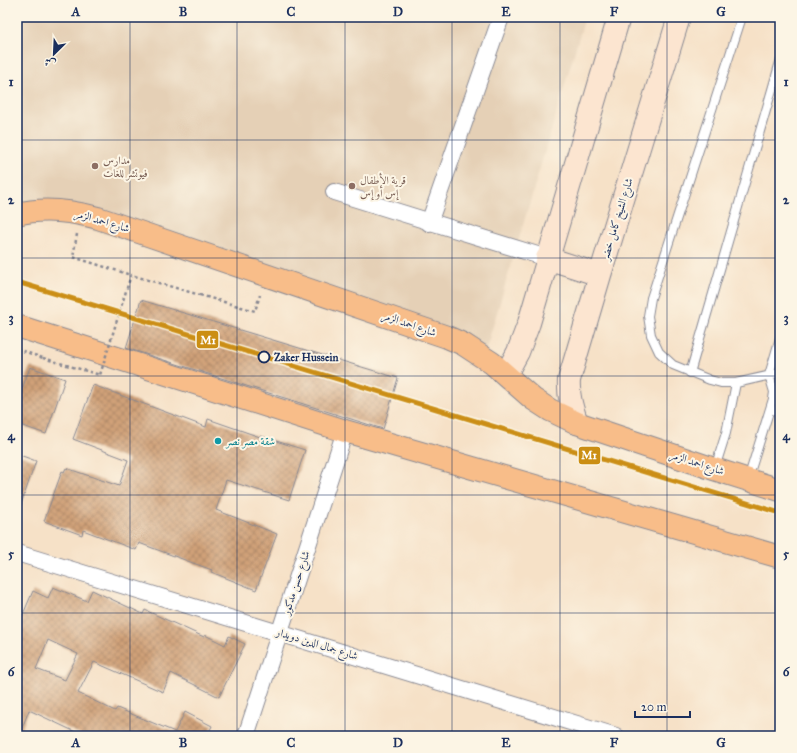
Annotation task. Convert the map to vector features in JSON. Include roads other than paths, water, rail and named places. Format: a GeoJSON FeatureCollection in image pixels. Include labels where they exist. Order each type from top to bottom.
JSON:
{"type":"FeatureCollection","features":[{"type":"Feature","properties":{"kind":"main road"},"geometry":{"type":"LineString","coordinates":[[506,374],[524,338],[620,17]]}},
{"type":"Feature","properties":{"kind":"main road","name":"شارع الشيخ كامل خضر"},"geometry":{"type":"LineString","coordinates":[[577,423],[568,391],[570,380],[600,275],[679,17]]}},
{"type":"Feature","properties":{"kind":"main road","name":"شارع احمد الزمر"},"geometry":{"type":"LineString","coordinates":[[17,214],[28,211],[51,210],[98,218],[447,337],[478,352],[528,394],[550,410],[577,423],[714,470],[780,490]]}},
{"type":"Feature","properties":{"kind":"main road"},"geometry":{"type":"LineString","coordinates":[[547,258],[600,275]]}},
{"type":"Feature","properties":{"kind":"main road"},"geometry":{"type":"LineString","coordinates":[[17,326],[345,431],[780,557]]}},
{"type":"Feature","properties":{"kind":"street"},"geometry":{"type":"LineString","coordinates":[[429,222],[502,17]]}},
{"type":"Feature","properties":{"kind":"street"},"geometry":{"type":"LineString","coordinates":[[334,192],[547,258]]}},
{"type":"Feature","properties":{"kind":"street","name":"شارع حسن مدكور"},"geometry":{"type":"LineString","coordinates":[[246,736],[345,431]]}},
{"type":"Feature","properties":{"kind":"street","name":"شارع جمال الدين دويدار"},"geometry":{"type":"LineString","coordinates":[[17,553],[616,736]]}},
{"type":"Feature","properties":{"kind":"lane"},"geometry":{"type":"LineString","coordinates":[[742,17],[651,298],[648,316],[651,335],[659,352],[673,365],[690,373],[721,383],[736,383],[780,373]]}},
{"type":"Feature","properties":{"kind":"lane"},"geometry":{"type":"LineString","coordinates":[[690,373],[780,62]]}},
{"type":"Feature","properties":{"kind":"lane"},"geometry":{"type":"LineString","coordinates":[[748,480],[770,410],[774,392],[769,376],[780,338]]}},
{"type":"Feature","properties":{"kind":"lane"},"geometry":{"type":"LineString","coordinates":[[714,470],[726,433],[736,383]]}},
{"type":"Feature","properties":{"kind":"lane"},"geometry":{"type":"LineString","coordinates":[[770,410],[780,412]]}},
{"type":"Feature","properties":{"kind":"place","name":"مدارس فيوتشر للغات"},"geometry":{"type":"Point","coordinates":[95,166]}},
{"type":"Feature","properties":{"kind":"place","name":"قرية الأطفال إس أو إس"},"geometry":{"type":"Point","coordinates":[352,186]}},
{"type":"Feature","properties":{"kind":"place","name":"Zaker Hussein"},"geometry":{"type":"Point","coordinates":[264,357]}},
{"type":"Feature","properties":{"kind":"place","name":"شقة مصر نصر"},"geometry":{"type":"Point","coordinates":[218,441]}}]}
